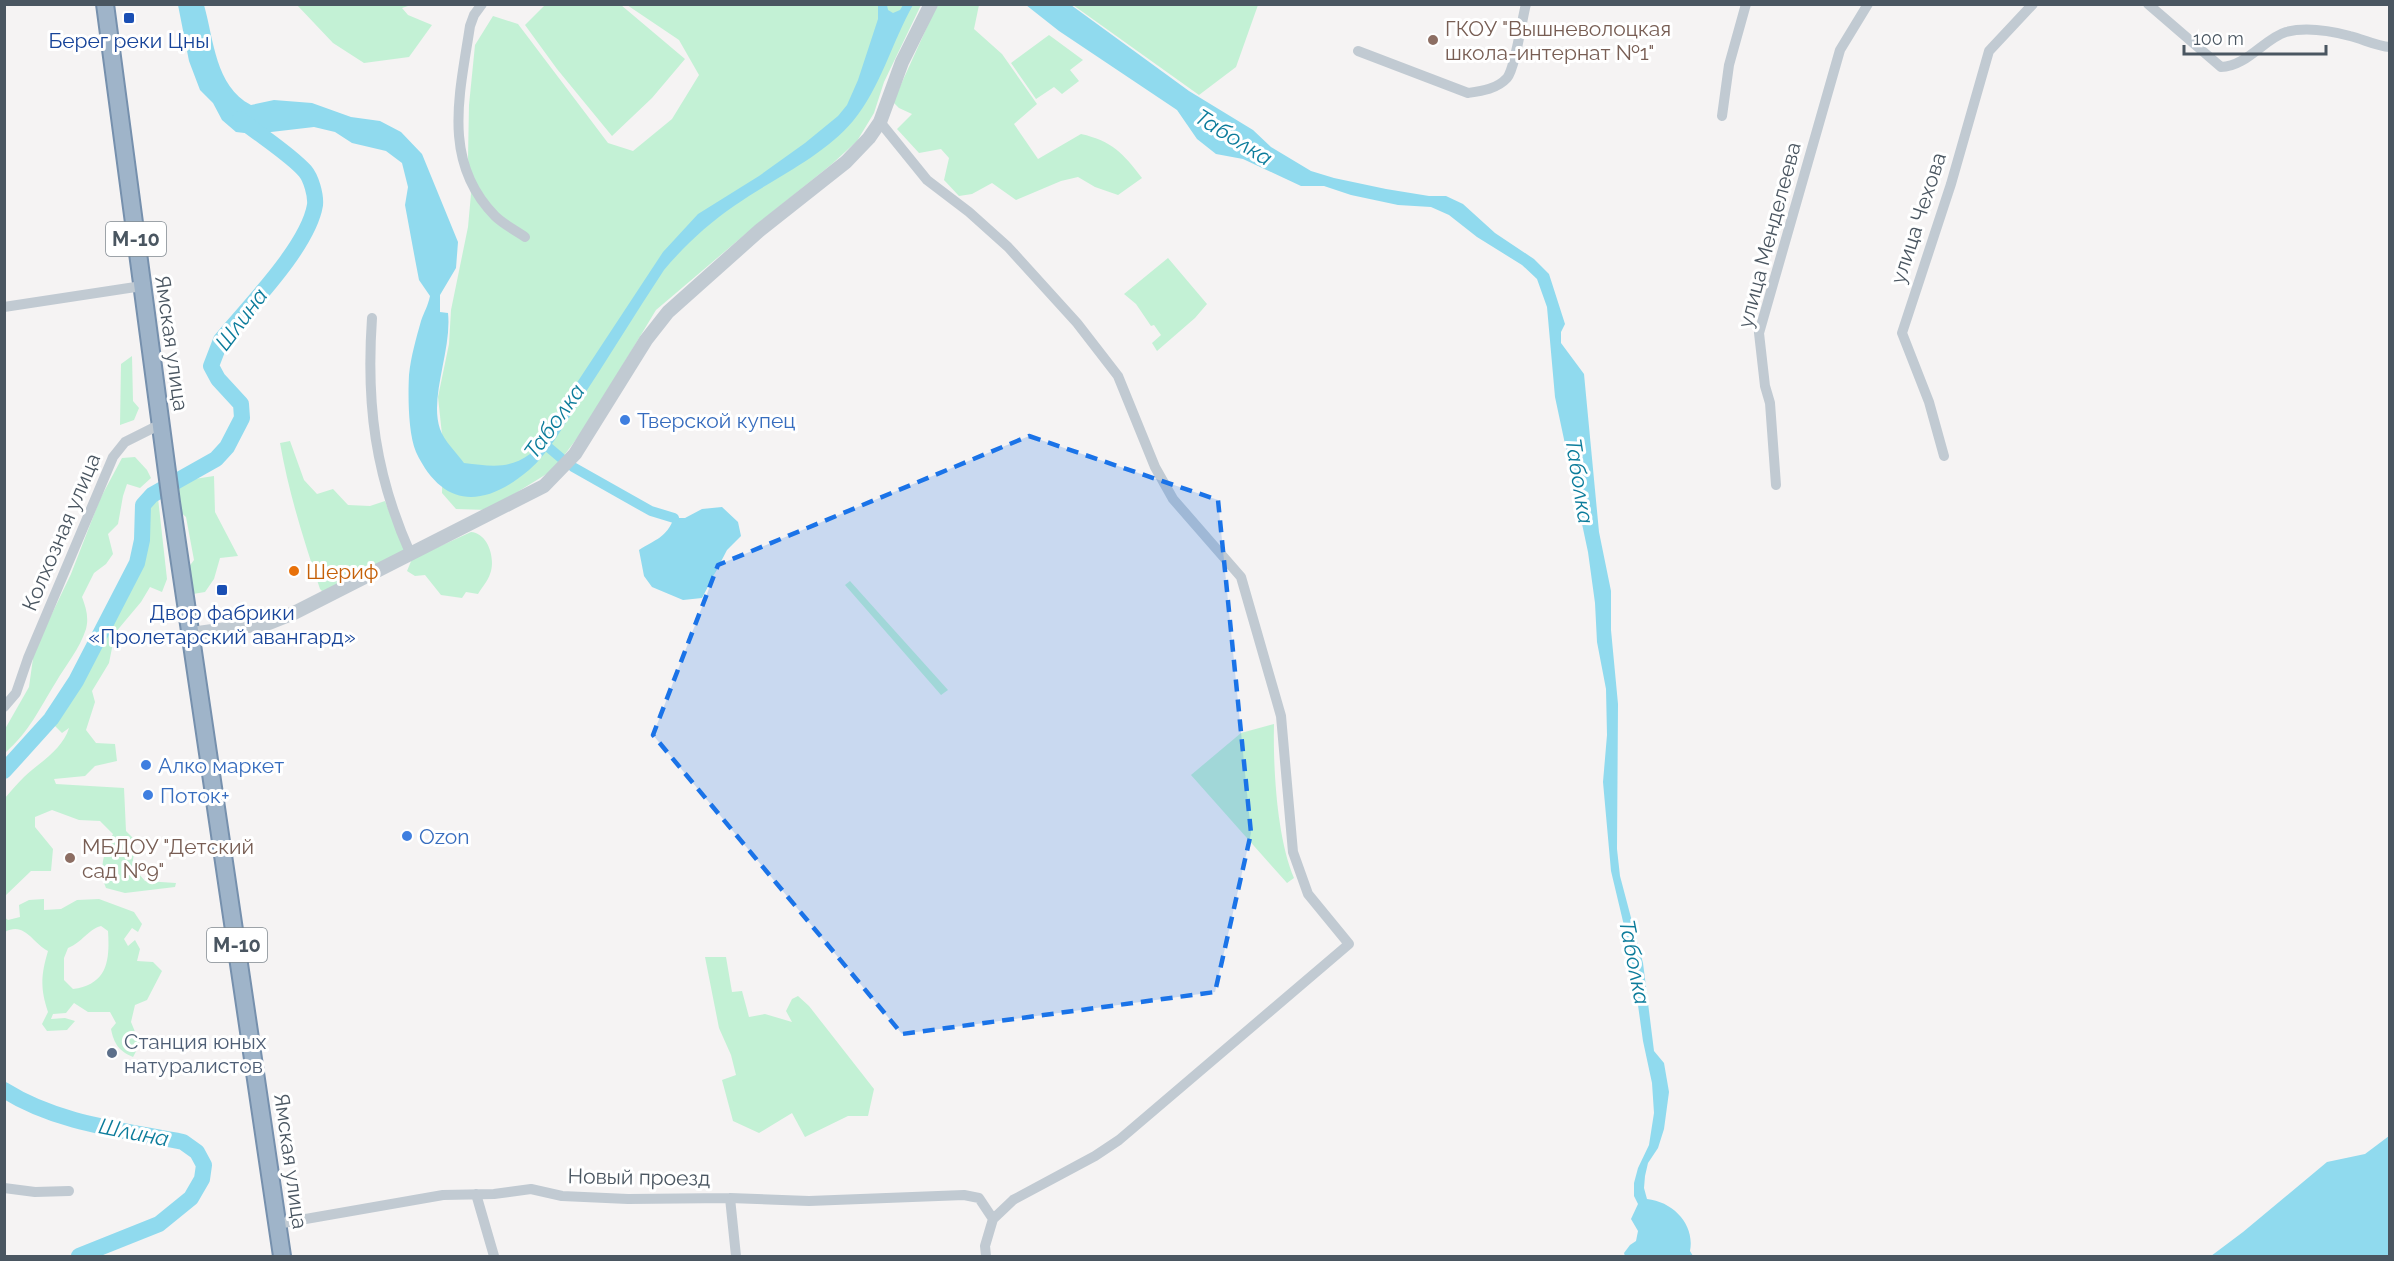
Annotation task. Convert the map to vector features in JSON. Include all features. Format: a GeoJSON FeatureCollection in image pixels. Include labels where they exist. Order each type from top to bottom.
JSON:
{"type":"FeatureCollection","features":[{"type":"Feature","properties":{"kind":"highway","name":"Ямская улица"},"geometry":{"type":"LineString","coordinates":[[105,4],[171,502],[282,1257]]}},
{"type":"Feature","properties":{"kind":"street"},"geometry":{"type":"LineString","coordinates":[[482,4],[470,26],[458,104],[459,148],[474,189],[495,216],[525,237]]}},
{"type":"Feature","properties":{"kind":"street"},"geometry":{"type":"LineString","coordinates":[[191,634],[269,623],[294,613],[544,486],[575,454],[646,340],[668,312],[760,230],[846,162],[869,138],[880,122],[902,62],[931,4]]}},
{"type":"Feature","properties":{"kind":"street"},"geometry":{"type":"LineString","coordinates":[[1358,51],[1468,93],[1487,90],[1498,85],[1510,73],[1526,4]]}},
{"type":"Feature","properties":{"kind":"street"},"geometry":{"type":"LineString","coordinates":[[1722,116],[1730,65],[1746,4]]}},
{"type":"Feature","properties":{"kind":"street","name":"улица Менделеева"},"geometry":{"type":"LineString","coordinates":[[1776,485],[1770,403],[1765,386],[1759,333],[1840,50],[1868,4]]}},
{"type":"Feature","properties":{"kind":"street","name":"улица Чехова"},"geometry":{"type":"LineString","coordinates":[[1944,456],[1929,402],[1902,333],[1951,184],[1989,51],[2033,4]]}},
{"type":"Feature","properties":{"kind":"street"},"geometry":{"type":"LineString","coordinates":[[2148,4],[2222,67],[2228,67],[2263,48],[2283,33],[2303,30],[2348,35],[2388,48]]}},
{"type":"Feature","properties":{"kind":"street"},"geometry":{"type":"LineString","coordinates":[[880,122],[927,180],[969,212],[1008,247],[1077,323],[1118,376],[1155,467],[1173,500],[1241,577],[1281,716],[1293,852],[1308,894],[1349,944],[1119,1140],[1095,1156],[1013,1200],[993,1219],[985,1246],[986,1257]]}},
{"type":"Feature","properties":{"kind":"street"},"geometry":{"type":"LineString","coordinates":[[4,307],[141,286]]}},
{"type":"Feature","properties":{"kind":"street"},"geometry":{"type":"LineString","coordinates":[[372,318],[371,397],[377,454],[384,488],[411,555]]}},
{"type":"Feature","properties":{"kind":"street","name":"Колхозная улица"},"geometry":{"type":"LineString","coordinates":[[4,707],[16,693],[28,658],[113,457],[125,442],[160,424]]}},
{"type":"Feature","properties":{"kind":"street"},"geometry":{"type":"LineString","coordinates":[[4,1188],[35,1192],[69,1191]]}},
{"type":"Feature","properties":{"kind":"street","name":"Новый проезд"},"geometry":{"type":"LineString","coordinates":[[277,1224],[443,1195],[531,1189],[562,1196],[606,1198],[730,1198],[809,1201],[964,1195],[979,1198],[993,1219]]}},
{"type":"Feature","properties":{"kind":"street"},"geometry":{"type":"LineString","coordinates":[[476,1194],[494,1257]]}},
{"type":"Feature","properties":{"kind":"street"},"geometry":{"type":"LineString","coordinates":[[730,1198],[736,1257]]}},
{"type":"Feature","properties":{"kind":"highlighted area"},"geometry":{"type":"Polygon","coordinates":[[[1029,436],[1218,500],[1251,833],[1215,992],[902,1034],[653,735],[718,565],[1029,436]]]}},
{"type":"Feature","properties":{"kind":"green space"},"geometry":{"type":"Polygon","coordinates":[[[546,4],[621,5],[685,59],[652,98],[612,136],[557,69],[525,25],[546,4]]]}},
{"type":"Feature","properties":{"kind":"green space"},"geometry":{"type":"Polygon","coordinates":[[[297,5],[411,5],[402,8],[408,15],[432,25],[409,57],[364,63],[333,43],[297,5]]]}},
{"type":"Feature","properties":{"kind":"green space"},"geometry":{"type":"Polygon","coordinates":[[[627,5],[921,5],[884,82],[874,113],[857,141],[656,310],[584,429],[553,470],[488,510],[456,509],[442,493],[443,444],[438,397],[449,344],[451,310],[468,227],[471,194],[468,158],[469,105],[475,45],[493,16],[518,24],[608,143],[633,151],[672,119],[699,75],[679,40],[627,5]]]}},
{"type":"Feature","properties":{"kind":"green space"},"geometry":{"type":"Polygon","coordinates":[[[937,5],[979,5],[974,29],[1002,54],[1037,104],[1014,124],[1038,159],[1081,134],[1101,140],[1116,149],[1142,178],[1118,195],[1095,187],[1078,177],[1061,181],[1016,200],[992,183],[972,194],[959,196],[944,180],[949,158],[941,149],[919,153],[897,129],[912,114],[899,108],[893,102],[937,5]]]}},
{"type":"Feature","properties":{"kind":"green space"},"geometry":{"type":"Polygon","coordinates":[[[1073,5],[1258,5],[1236,67],[1199,95],[1073,5]]]}},
{"type":"Feature","properties":{"kind":"green space"},"geometry":{"type":"Polygon","coordinates":[[[1049,35],[1083,60],[1070,70],[1079,81],[1062,94],[1054,87],[1036,99],[1011,63],[1049,35]]]}},
{"type":"Feature","properties":{"kind":"green space"},"geometry":{"type":"Polygon","coordinates":[[[1168,258],[1207,304],[1195,318],[1157,351],[1152,343],[1161,335],[1154,325],[1151,326],[1136,304],[1124,294],[1168,258]]]}},
{"type":"Feature","properties":{"kind":"green space"},"geometry":{"type":"Polygon","coordinates":[[[132,356],[133,401],[139,408],[134,420],[120,425],[121,364],[132,356]]]}},
{"type":"Feature","properties":{"kind":"green space"},"geometry":{"type":"Polygon","coordinates":[[[290,441],[304,480],[317,494],[333,489],[348,505],[370,506],[385,501],[405,551],[323,592],[320,589],[292,499],[280,443],[290,441]]]}},
{"type":"Feature","properties":{"kind":"green space"},"geometry":{"type":"Polygon","coordinates":[[[135,457],[151,478],[140,488],[127,484],[118,524],[108,534],[113,554],[106,564],[94,573],[82,597],[86,609],[87,625],[77,650],[34,719],[5,753],[5,729],[29,687],[34,651],[71,574],[100,499],[122,458],[135,457]]]}},
{"type":"Feature","properties":{"kind":"green space"},"geometry":{"type":"Polygon","coordinates":[[[214,476],[215,512],[238,556],[220,558],[214,579],[205,592],[193,594],[188,568],[194,560],[186,517],[178,510],[176,488],[188,480],[214,476]]]}},
{"type":"Feature","properties":{"kind":"green space"},"geometry":{"type":"Polygon","coordinates":[[[158,498],[167,579],[162,592],[150,587],[141,602],[115,633],[109,663],[92,691],[95,702],[86,730],[96,743],[115,744],[117,761],[95,766],[85,776],[54,779],[56,784],[124,788],[126,831],[136,841],[132,866],[145,881],[176,883],[175,887],[125,893],[106,888],[102,867],[113,834],[100,821],[79,820],[52,810],[35,817],[35,827],[53,849],[51,871],[31,871],[5,896],[5,798],[24,777],[62,743],[66,736],[69,728],[62,733],[54,725],[93,661],[147,552],[146,507],[158,498]]]}},
{"type":"Feature","properties":{"kind":"green space"},"geometry":{"type":"Polygon","coordinates":[[[471,532],[477,533],[486,542],[492,561],[489,577],[478,594],[466,592],[462,598],[441,595],[425,575],[415,576],[407,571],[412,559],[471,532]]]}},
{"type":"Feature","properties":{"kind":"green space"},"geometry":{"type":"Polygon","coordinates":[[[850,581],[948,690],[941,695],[845,585],[850,581]]]}},
{"type":"Feature","properties":{"kind":"green space"},"geometry":{"type":"Polygon","coordinates":[[[1274,724],[1277,803],[1288,862],[1294,878],[1287,883],[1191,775],[1241,733],[1274,724]]]}},
{"type":"Feature","properties":{"kind":"green space"},"geometry":{"type":"Polygon","coordinates":[[[44,899],[44,910],[61,909],[77,900],[99,899],[134,912],[142,924],[138,932],[132,928],[124,939],[128,946],[135,940],[140,949],[137,961],[153,962],[162,971],[147,1000],[135,1005],[131,1022],[140,1044],[133,1057],[124,1052],[116,1043],[111,1029],[116,1023],[110,1012],[88,1012],[74,1003],[66,1013],[53,1014],[51,1019],[65,1018],[75,1021],[67,1030],[47,1031],[42,1024],[48,1012],[42,981],[48,951],[23,931],[12,929],[5,932],[4,917],[8,920],[20,917],[19,905],[29,900],[44,899]],[[101,926],[96,928],[68,948],[64,958],[64,980],[73,989],[100,977],[107,962],[108,931],[101,926]]]}},
{"type":"Feature","properties":{"kind":"green space"},"geometry":{"type":"Polygon","coordinates":[[[705,957],[726,957],[732,992],[742,991],[749,1017],[765,1014],[792,1022],[786,1011],[792,999],[798,996],[809,1006],[874,1089],[868,1116],[848,1116],[805,1137],[792,1113],[759,1133],[733,1121],[722,1080],[736,1075],[731,1055],[719,1028],[705,957]]]}},
{"type":"Feature","properties":{"kind":"water","name":"Таболка"},"geometry":{"type":"Polygon","coordinates":[[[178,5],[204,5],[223,74],[239,97],[251,105],[274,100],[312,103],[351,117],[380,121],[401,132],[422,154],[458,242],[456,268],[440,295],[440,312],[448,313],[448,327],[437,403],[440,429],[464,463],[498,466],[514,463],[530,454],[663,252],[698,214],[759,176],[838,116],[847,105],[858,80],[878,19],[878,5],[887,5],[888,10],[893,13],[900,10],[903,5],[913,5],[871,95],[853,121],[827,146],[734,206],[689,244],[664,270],[543,456],[529,470],[496,491],[481,496],[466,497],[452,493],[439,484],[427,471],[416,452],[411,435],[410,368],[421,321],[430,296],[419,280],[405,205],[408,187],[402,163],[386,151],[352,143],[335,132],[314,127],[253,134],[236,132],[222,120],[213,103],[200,90],[189,61],[178,5]]]}},
{"type":"Feature","properties":{"kind":"water","name":"Таболка"},"geometry":{"type":"Polygon","coordinates":[[[1026,5],[1071,5],[1189,91],[1253,130],[1271,147],[1311,171],[1386,189],[1429,196],[1446,196],[1463,204],[1495,233],[1534,259],[1549,274],[1565,324],[1561,332],[1561,343],[1584,374],[1599,532],[1611,591],[1611,630],[1618,704],[1617,849],[1620,876],[1643,963],[1654,1051],[1664,1063],[1669,1092],[1664,1129],[1658,1148],[1648,1163],[1644,1188],[1647,1199],[1657,1201],[1674,1210],[1686,1224],[1691,1241],[1690,1251],[1693,1256],[1625,1256],[1624,1253],[1636,1241],[1638,1231],[1631,1219],[1638,1204],[1634,1196],[1634,1183],[1649,1145],[1654,1113],[1652,1083],[1643,1041],[1631,955],[1611,871],[1603,782],[1607,735],[1606,689],[1597,642],[1595,603],[1588,552],[1555,397],[1547,307],[1537,279],[1522,265],[1477,237],[1449,215],[1431,207],[1398,205],[1351,195],[1324,186],[1301,186],[1243,159],[1216,154],[1197,139],[1177,110],[1059,31],[1026,5]]]}},
{"type":"Feature","properties":{"kind":"water"},"geometry":{"type":"Polygon","coordinates":[[[722,507],[738,522],[741,536],[727,550],[702,598],[683,600],[652,587],[644,576],[639,550],[664,534],[674,518],[685,518],[702,509],[722,507]]]}},
{"type":"Feature","properties":{"kind":"water"},"geometry":{"type":"Polygon","coordinates":[[[2389,1136],[2389,1256],[2211,1256],[2327,1162],[2365,1154],[2389,1136]]]}},
{"type":"Feature","properties":{"kind":"waterway","name":"Шлина"},"geometry":{"type":"LineString","coordinates":[[4,771],[51,719],[76,681],[137,563],[142,540],[143,505],[152,495],[216,459],[227,447],[242,418],[241,404],[218,379],[211,366],[221,340],[276,276],[301,239],[310,222],[315,201],[311,182],[299,164],[240,119]]}},
{"type":"Feature","properties":{"kind":"waterway","name":"Таболка"},"geometry":{"type":"LineString","coordinates":[[548,447],[561,458]]}},
{"type":"Feature","properties":{"kind":"waterway"},"geometry":{"type":"LineString","coordinates":[[573,467],[651,511],[674,518]]}},
{"type":"Feature","properties":{"kind":"waterway","name":"Шлина"},"geometry":{"type":"LineString","coordinates":[[4,1090],[25,1102],[69,1118],[183,1142],[197,1152],[204,1165],[202,1179],[191,1198],[159,1224],[79,1256]]}},
{"type":"Feature","properties":{"kind":"place","name":"Берег реки Цны"},"geometry":{"type":"Point","coordinates":[129,18]}},
{"type":"Feature","properties":{"kind":"place","name":"ГКОУ \"Вышневолоцкая школа-интернат №1\""},"geometry":{"type":"Point","coordinates":[1433,40]}},
{"type":"Feature","properties":{"kind":"place","name":"Тверской купец"},"geometry":{"type":"Point","coordinates":[625,420]}},
{"type":"Feature","properties":{"kind":"place","name":"Шериф"},"geometry":{"type":"Point","coordinates":[294,571]}},
{"type":"Feature","properties":{"kind":"place","name":"Двор фабрики «Пролетарский авангард»"},"geometry":{"type":"Point","coordinates":[222,590]}},
{"type":"Feature","properties":{"kind":"place","name":"Алко маркет"},"geometry":{"type":"Point","coordinates":[146,765]}},
{"type":"Feature","properties":{"kind":"place","name":"Поток+"},"geometry":{"type":"Point","coordinates":[148,795]}},
{"type":"Feature","properties":{"kind":"place","name":"Ozon"},"geometry":{"type":"Point","coordinates":[407,836]}},
{"type":"Feature","properties":{"kind":"place","name":"МБДОУ \"Детский сад №9\""},"geometry":{"type":"Point","coordinates":[70,858]}},
{"type":"Feature","properties":{"kind":"place","name":"Станция юных натуралистов"},"geometry":{"type":"Point","coordinates":[112,1053]}}]}
